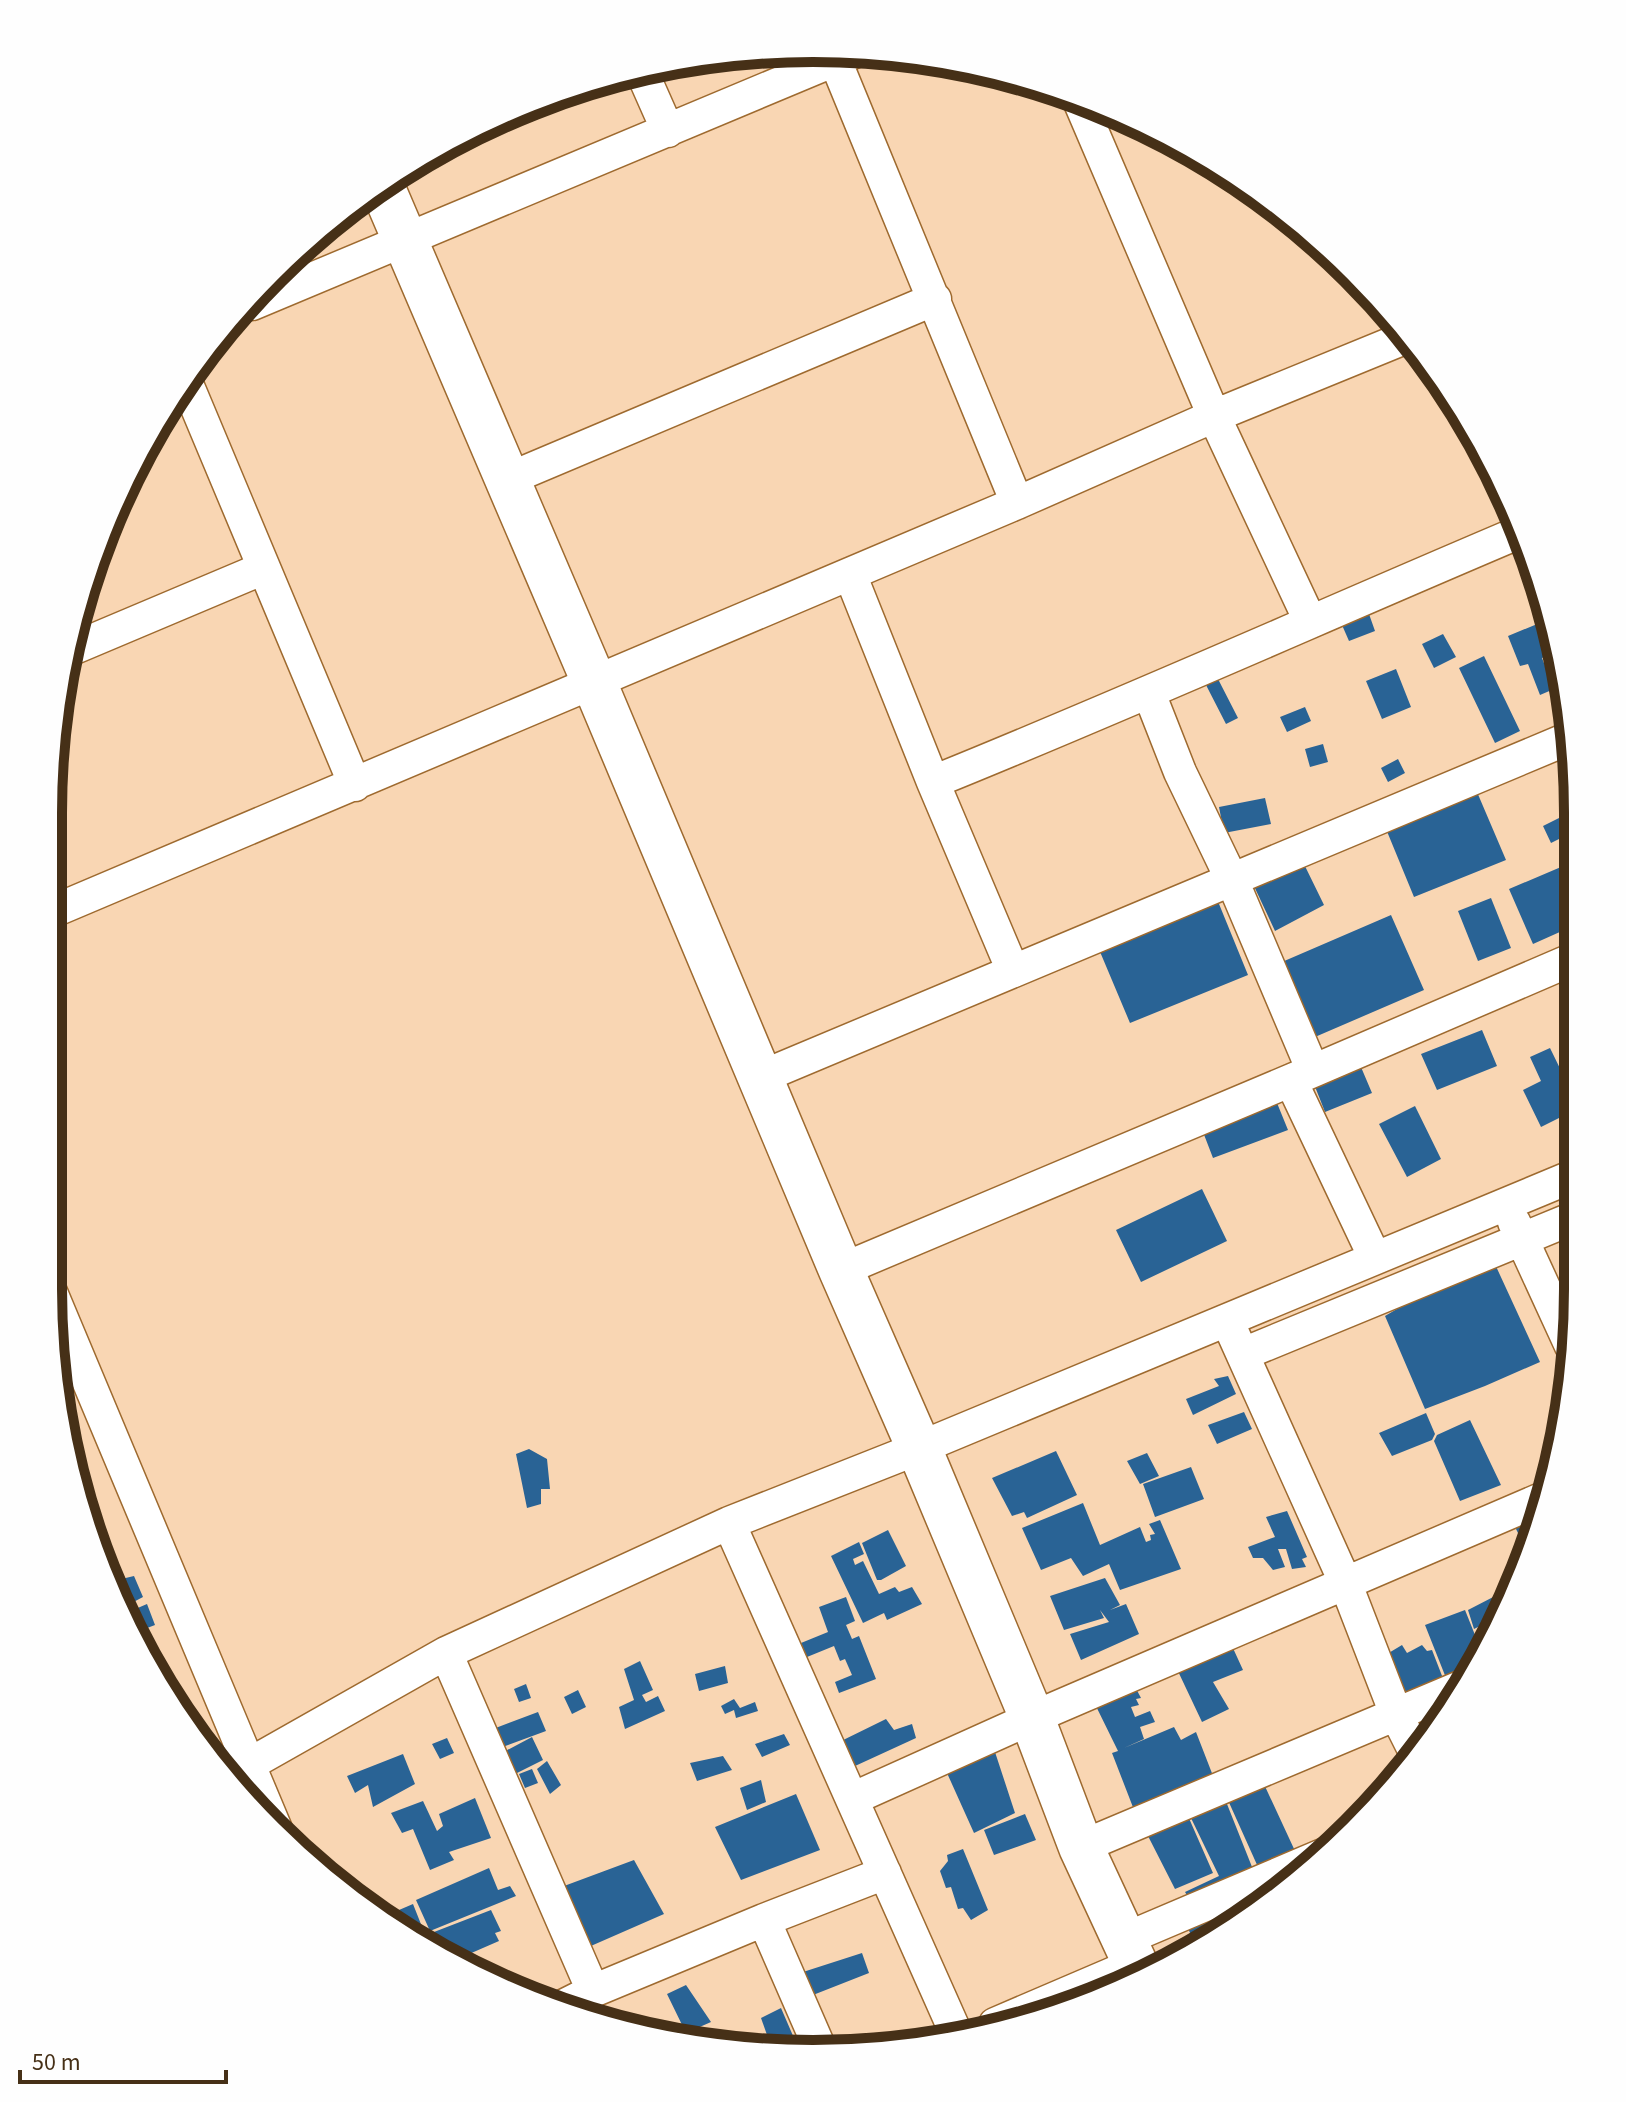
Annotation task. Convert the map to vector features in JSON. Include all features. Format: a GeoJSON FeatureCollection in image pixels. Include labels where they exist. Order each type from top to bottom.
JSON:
{"type":"FeatureCollection","features":[{"type":"Feature","properties":{"kind":"main road"},"geometry":{"type":"LineString","coordinates":[[386,196],[919,1448],[1032,1718],[1081,1847],[1133,1959]]}},
{"type":"Feature","properties":{"kind":"street"},"geometry":{"type":"LineString","coordinates":[[267,298],[828,63]]}},
{"type":"Feature","properties":{"kind":"street"},"geometry":{"type":"LineString","coordinates":[[847,63],[935,299],[1017,503]]}},
{"type":"Feature","properties":{"kind":"street"},"geometry":{"type":"LineString","coordinates":[[646,81],[668,131]]}},
{"type":"Feature","properties":{"kind":"street"},"geometry":{"type":"LineString","coordinates":[[1085,113],[1214,416],[1310,621]]}},
{"type":"Feature","properties":{"kind":"street"},"geometry":{"type":"LineString","coordinates":[[508,479],[935,299]]}},
{"type":"Feature","properties":{"kind":"street"},"geometry":{"type":"LineString","coordinates":[[62,908],[1017,503],[1214,416],[1397,341]]}},
{"type":"Feature","properties":{"kind":"street"},"geometry":{"type":"LineString","coordinates":[[191,393],[355,785]]}},
{"type":"Feature","properties":{"kind":"street"},"geometry":{"type":"LineString","coordinates":[[933,782],[1149,693],[1511,536]]}},
{"type":"Feature","properties":{"kind":"street"},"geometry":{"type":"LineString","coordinates":[[81,645],[264,568]]}},
{"type":"Feature","properties":{"kind":"street"},"geometry":{"type":"LineString","coordinates":[[850,574],[1013,971]]}},
{"type":"Feature","properties":{"kind":"street"},"geometry":{"type":"LineString","coordinates":[[1149,693],[1180,772],[1232,880],[1302,1076],[1375,1258]]}},
{"type":"Feature","properties":{"kind":"street"},"geometry":{"type":"LineString","coordinates":[[761,1077],[1560,742]]}},
{"type":"Feature","properties":{"kind":"street"},"geometry":{"type":"LineString","coordinates":[[841,1270],[1564,963]]}},
{"type":"Feature","properties":{"kind":"street"},"geometry":{"type":"LineString","coordinates":[[63,1324],[239,1770],[446,1653],[729,1523],[919,1448],[1564,1180]]}},
{"type":"Feature","properties":{"kind":"street"},"geometry":{"type":"LineString","coordinates":[[1506,1203],[1562,1327]]}},
{"type":"Feature","properties":{"kind":"street"},"geometry":{"type":"LineString","coordinates":[[1243,1354],[1564,1222]]}},
{"type":"Feature","properties":{"kind":"street"},"geometry":{"type":"LineString","coordinates":[[1227,1320],[1345,1582],[1396,1714],[1411,1744]]}},
{"type":"Feature","properties":{"kind":"street"},"geometry":{"type":"LineString","coordinates":[[852,1799],[1032,1718],[1532,1503]]}},
{"type":"Feature","properties":{"kind":"street"},"geometry":{"type":"LineString","coordinates":[[729,1523],[953,2027]]}},
{"type":"Feature","properties":{"kind":"street"},"geometry":{"type":"LineString","coordinates":[[446,1653],[593,1991]]}},
{"type":"Feature","properties":{"kind":"street"},"geometry":{"type":"LineString","coordinates":[[1081,1847],[1445,1694]]}},
{"type":"Feature","properties":{"kind":"street"},"geometry":{"type":"LineString","coordinates":[[574,2001],[764,1920],[885,1873]]}},
{"type":"Feature","properties":{"kind":"street"},"geometry":{"type":"LineString","coordinates":[[1032,2007],[1133,1959],[1273,1882]]}},
{"type":"Feature","properties":{"kind":"street"},"geometry":{"type":"LineString","coordinates":[[764,1920],[816,2040]]}},
{"type":"Feature","properties":{"kind":"building"},"geometry":{"type":"Polygon","coordinates":[[[1369,614],[1375,631],[1349,641],[1342,625],[1369,614]]]}},
{"type":"Feature","properties":{"kind":"building"},"geometry":{"type":"Polygon","coordinates":[[[1539,623],[1547,656],[1542,658],[1554,689],[1540,695],[1528,664],[1520,666],[1508,636],[1539,623]]]}},
{"type":"Feature","properties":{"kind":"building"},"geometry":{"type":"Polygon","coordinates":[[[1443,634],[1456,657],[1434,668],[1422,644],[1443,634]]]}},
{"type":"Feature","properties":{"kind":"building"},"geometry":{"type":"Polygon","coordinates":[[[1484,656],[1520,731],[1495,743],[1459,668],[1484,656]]]}},
{"type":"Feature","properties":{"kind":"building"},"geometry":{"type":"Polygon","coordinates":[[[1396,669],[1411,707],[1382,719],[1366,681],[1396,669]]]}},
{"type":"Feature","properties":{"kind":"building"},"geometry":{"type":"Polygon","coordinates":[[[1218,679],[1238,718],[1226,724],[1206,685],[1218,679]]]}},
{"type":"Feature","properties":{"kind":"building"},"geometry":{"type":"Polygon","coordinates":[[[1305,707],[1311,721],[1287,732],[1280,717],[1305,707]]]}},
{"type":"Feature","properties":{"kind":"building"},"geometry":{"type":"Polygon","coordinates":[[[1323,744],[1328,762],[1310,767],[1305,749],[1323,744]]]}},
{"type":"Feature","properties":{"kind":"building"},"geometry":{"type":"Polygon","coordinates":[[[1398,759],[1405,773],[1388,782],[1381,768],[1398,759]]]}},
{"type":"Feature","properties":{"kind":"building"},"geometry":{"type":"Polygon","coordinates":[[[1477,792],[1506,860],[1414,897],[1386,829],[1477,792]]]}},
{"type":"Feature","properties":{"kind":"building"},"geometry":{"type":"Polygon","coordinates":[[[1265,798],[1271,824],[1224,833],[1219,807],[1265,798]]]}},
{"type":"Feature","properties":{"kind":"building"},"geometry":{"type":"Polygon","coordinates":[[[1564,816],[1564,836],[1551,843],[1543,826],[1564,816]]]}},
{"type":"Feature","properties":{"kind":"building"},"geometry":{"type":"Polygon","coordinates":[[[1302,860],[1324,905],[1275,931],[1253,884],[1302,860]]]}},
{"type":"Feature","properties":{"kind":"building"},"geometry":{"type":"Polygon","coordinates":[[[1564,866],[1564,930],[1533,944],[1509,889],[1564,866]]]}},
{"type":"Feature","properties":{"kind":"building"},"geometry":{"type":"Polygon","coordinates":[[[1491,898],[1511,948],[1478,961],[1458,911],[1491,898]]]}},
{"type":"Feature","properties":{"kind":"building"},"geometry":{"type":"Polygon","coordinates":[[[1217,899],[1248,975],[1130,1023],[1098,947],[1217,899]]]}},
{"type":"Feature","properties":{"kind":"building"},"geometry":{"type":"Polygon","coordinates":[[[1391,915],[1424,990],[1308,1040],[1275,965],[1391,915]]]}},
{"type":"Feature","properties":{"kind":"building"},"geometry":{"type":"Polygon","coordinates":[[[1482,1030],[1497,1066],[1437,1090],[1421,1054],[1482,1030]]]}},
{"type":"Feature","properties":{"kind":"building"},"geometry":{"type":"Polygon","coordinates":[[[1550,1048],[1564,1077],[1564,1116],[1541,1127],[1523,1090],[1541,1081],[1530,1057],[1550,1048]]]}},
{"type":"Feature","properties":{"kind":"building"},"geometry":{"type":"Polygon","coordinates":[[[1358,1060],[1372,1093],[1325,1112],[1312,1079],[1358,1060]]]}},
{"type":"Feature","properties":{"kind":"building"},"geometry":{"type":"Polygon","coordinates":[[[1277,1103],[1288,1130],[1213,1158],[1203,1132],[1277,1103]]]}},
{"type":"Feature","properties":{"kind":"building"},"geometry":{"type":"Polygon","coordinates":[[[1415,1106],[1441,1159],[1407,1177],[1379,1124],[1415,1106]]]}},
{"type":"Feature","properties":{"kind":"building"},"geometry":{"type":"Polygon","coordinates":[[[1202,1189],[1227,1241],[1141,1282],[1116,1230],[1202,1189]]]}},
{"type":"Feature","properties":{"kind":"building"},"geometry":{"type":"Polygon","coordinates":[[[1494,1262],[1540,1362],[1425,1409],[1385,1316],[1438,1285],[1494,1262]]]}},
{"type":"Feature","properties":{"kind":"building"},"geometry":{"type":"Polygon","coordinates":[[[1228,1376],[1236,1394],[1193,1415],[1186,1399],[1219,1386],[1214,1379],[1228,1376]]]}},
{"type":"Feature","properties":{"kind":"building"},"geometry":{"type":"Polygon","coordinates":[[[1244,1412],[1252,1429],[1217,1444],[1208,1425],[1244,1412]]]}},
{"type":"Feature","properties":{"kind":"building"},"geometry":{"type":"Polygon","coordinates":[[[1426,1413],[1435,1434],[1432,1440],[1392,1456],[1379,1433],[1426,1413]]]}},
{"type":"Feature","properties":{"kind":"building"},"geometry":{"type":"Polygon","coordinates":[[[1470,1420],[1501,1485],[1460,1501],[1434,1441],[1437,1435],[1470,1420]]]}},
{"type":"Feature","properties":{"kind":"building"},"geometry":{"type":"Polygon","coordinates":[[[529,1449],[547,1459],[550,1489],[541,1489],[541,1504],[527,1508],[516,1454],[529,1449]]]}},
{"type":"Feature","properties":{"kind":"building"},"geometry":{"type":"Polygon","coordinates":[[[1056,1451],[1077,1495],[1027,1518],[1024,1512],[1012,1516],[992,1478],[1056,1451]]]}},
{"type":"Feature","properties":{"kind":"building"},"geometry":{"type":"Polygon","coordinates":[[[1147,1453],[1159,1476],[1140,1484],[1127,1461],[1147,1453]]]}},
{"type":"Feature","properties":{"kind":"building"},"geometry":{"type":"Polygon","coordinates":[[[1191,1467],[1204,1499],[1155,1517],[1143,1484],[1191,1467]]]}},
{"type":"Feature","properties":{"kind":"building"},"geometry":{"type":"Polygon","coordinates":[[[1083,1503],[1100,1545],[1140,1527],[1146,1542],[1151,1540],[1150,1535],[1155,1534],[1149,1524],[1160,1520],[1181,1569],[1120,1590],[1109,1564],[1083,1576],[1071,1558],[1041,1570],[1022,1528],[1083,1503]]]}},
{"type":"Feature","properties":{"kind":"building"},"geometry":{"type":"Polygon","coordinates":[[[1287,1511],[1307,1557],[1302,1559],[1306,1567],[1292,1569],[1286,1549],[1278,1549],[1285,1567],[1273,1570],[1263,1558],[1253,1558],[1248,1547],[1275,1537],[1266,1517],[1287,1511]]]}},
{"type":"Feature","properties":{"kind":"building"},"geometry":{"type":"Polygon","coordinates":[[[1529,1513],[1521,1539],[1512,1521],[1529,1513]]]}},
{"type":"Feature","properties":{"kind":"building"},"geometry":{"type":"Polygon","coordinates":[[[888,1530],[906,1566],[877,1580],[862,1543],[888,1530]]]}},
{"type":"Feature","properties":{"kind":"building"},"geometry":{"type":"Polygon","coordinates":[[[859,1542],[864,1554],[853,1559],[855,1565],[863,1561],[879,1594],[895,1587],[899,1592],[912,1587],[922,1604],[887,1620],[884,1613],[863,1623],[831,1556],[859,1542]]]}},
{"type":"Feature","properties":{"kind":"building"},"geometry":{"type":"Polygon","coordinates":[[[134,1576],[143,1597],[131,1603],[120,1579],[134,1576]]]}},
{"type":"Feature","properties":{"kind":"building"},"geometry":{"type":"Polygon","coordinates":[[[1105,1578],[1120,1605],[1110,1610],[1126,1604],[1139,1634],[1081,1660],[1070,1634],[1109,1622],[1100,1610],[1104,1618],[1064,1630],[1050,1596],[1105,1578]]]}},
{"type":"Feature","properties":{"kind":"building"},"geometry":{"type":"Polygon","coordinates":[[[1499,1594],[1485,1625],[1474,1629],[1468,1610],[1499,1594]]]}},
{"type":"Feature","properties":{"kind":"building"},"geometry":{"type":"Polygon","coordinates":[[[846,1597],[855,1621],[846,1625],[852,1639],[859,1636],[876,1679],[839,1693],[835,1682],[852,1675],[845,1659],[840,1661],[834,1646],[807,1657],[801,1643],[828,1632],[819,1607],[846,1597]]]}},
{"type":"Feature","properties":{"kind":"building"},"geometry":{"type":"Polygon","coordinates":[[[147,1604],[155,1625],[144,1629],[134,1610],[147,1604]]]}},
{"type":"Feature","properties":{"kind":"building"},"geometry":{"type":"Polygon","coordinates":[[[1465,1610],[1477,1640],[1449,1686],[1425,1625],[1465,1610]]]}},
{"type":"Feature","properties":{"kind":"building"},"geometry":{"type":"Polygon","coordinates":[[[1402,1645],[1407,1653],[1422,1645],[1427,1651],[1432,1650],[1444,1681],[1430,1688],[1426,1684],[1417,1687],[1425,1696],[1408,1702],[1387,1654],[1402,1645]]]}},
{"type":"Feature","properties":{"kind":"building"},"geometry":{"type":"Polygon","coordinates":[[[1232,1646],[1243,1670],[1213,1682],[1229,1709],[1202,1722],[1176,1667],[1232,1646]]]}},
{"type":"Feature","properties":{"kind":"building"},"geometry":{"type":"Polygon","coordinates":[[[640,1661],[653,1690],[642,1695],[646,1702],[658,1696],[665,1711],[625,1729],[619,1707],[634,1700],[624,1669],[640,1661]]]}},
{"type":"Feature","properties":{"kind":"building"},"geometry":{"type":"Polygon","coordinates":[[[725,1666],[728,1683],[699,1691],[695,1674],[725,1666]]]}},
{"type":"Feature","properties":{"kind":"building"},"geometry":{"type":"Polygon","coordinates":[[[1132,1681],[1141,1698],[1136,1699],[1139,1705],[1131,1707],[1135,1717],[1150,1711],[1155,1722],[1140,1727],[1144,1739],[1124,1748],[1174,1727],[1181,1740],[1196,1732],[1215,1781],[1136,1815],[1112,1753],[1118,1751],[1091,1696],[1132,1681]]]}},
{"type":"Feature","properties":{"kind":"building"},"geometry":{"type":"Polygon","coordinates":[[[526,1684],[531,1698],[519,1702],[514,1689],[526,1684]]]}},
{"type":"Feature","properties":{"kind":"building"},"geometry":{"type":"Polygon","coordinates":[[[578,1690],[586,1707],[572,1714],[564,1697],[578,1690]]]}},
{"type":"Feature","properties":{"kind":"building"},"geometry":{"type":"Polygon","coordinates":[[[734,1699],[740,1708],[755,1702],[758,1711],[736,1718],[734,1710],[725,1714],[721,1706],[734,1699]]]}},
{"type":"Feature","properties":{"kind":"building"},"geometry":{"type":"Polygon","coordinates":[[[538,1712],[546,1731],[500,1748],[493,1729],[538,1712]]]}},
{"type":"Feature","properties":{"kind":"building"},"geometry":{"type":"Polygon","coordinates":[[[1432,1713],[1423,1726],[1420,1718],[1432,1713]]]}},
{"type":"Feature","properties":{"kind":"building"},"geometry":{"type":"Polygon","coordinates":[[[886,1719],[894,1730],[912,1724],[916,1738],[842,1772],[831,1746],[886,1719]]]}},
{"type":"Feature","properties":{"kind":"building"},"geometry":{"type":"Polygon","coordinates":[[[784,1734],[790,1745],[762,1757],[755,1744],[784,1734]]]}},
{"type":"Feature","properties":{"kind":"building"},"geometry":{"type":"Polygon","coordinates":[[[532,1737],[543,1760],[507,1778],[496,1756],[532,1737]]]}},
{"type":"Feature","properties":{"kind":"building"},"geometry":{"type":"Polygon","coordinates":[[[447,1738],[454,1753],[440,1759],[432,1744],[447,1738]]]}},
{"type":"Feature","properties":{"kind":"building"},"geometry":{"type":"Polygon","coordinates":[[[995,1752],[1015,1813],[974,1833],[947,1773],[995,1752]]]}},
{"type":"Feature","properties":{"kind":"building"},"geometry":{"type":"Polygon","coordinates":[[[403,1754],[415,1784],[373,1807],[368,1785],[355,1793],[347,1776],[403,1754]]]}},
{"type":"Feature","properties":{"kind":"building"},"geometry":{"type":"Polygon","coordinates":[[[723,1756],[732,1770],[697,1781],[690,1763],[723,1756]]]}},
{"type":"Feature","properties":{"kind":"building"},"geometry":{"type":"Polygon","coordinates":[[[547,1761],[561,1785],[550,1794],[537,1769],[547,1761]]]}},
{"type":"Feature","properties":{"kind":"building"},"geometry":{"type":"Polygon","coordinates":[[[532,1769],[538,1783],[525,1788],[519,1774],[532,1769]]]}},
{"type":"Feature","properties":{"kind":"building"},"geometry":{"type":"Polygon","coordinates":[[[761,1780],[766,1802],[747,1810],[740,1788],[761,1780]]]}},
{"type":"Feature","properties":{"kind":"building"},"geometry":{"type":"Polygon","coordinates":[[[1263,1782],[1295,1851],[1258,1867],[1227,1798],[1263,1782]]]}},
{"type":"Feature","properties":{"kind":"building"},"geometry":{"type":"Polygon","coordinates":[[[796,1794],[820,1850],[741,1880],[715,1827],[796,1794]]]}},
{"type":"Feature","properties":{"kind":"building"},"geometry":{"type":"Polygon","coordinates":[[[475,1798],[491,1838],[449,1852],[454,1860],[430,1870],[413,1829],[402,1833],[391,1813],[423,1801],[437,1831],[443,1826],[439,1814],[475,1798]]]}},
{"type":"Feature","properties":{"kind":"building"},"geometry":{"type":"Polygon","coordinates":[[[1225,1799],[1256,1877],[1192,1903],[1185,1892],[1219,1876],[1191,1818],[1225,1799]]]}},
{"type":"Feature","properties":{"kind":"building"},"geometry":{"type":"Polygon","coordinates":[[[1025,1814],[1036,1840],[994,1855],[984,1830],[1025,1814]]]}},
{"type":"Feature","properties":{"kind":"building"},"geometry":{"type":"Polygon","coordinates":[[[1188,1816],[1213,1873],[1175,1889],[1148,1836],[1188,1816]]]}},
{"type":"Feature","properties":{"kind":"building"},"geometry":{"type":"Polygon","coordinates":[[[963,1849],[988,1910],[971,1920],[963,1908],[958,1909],[951,1887],[946,1888],[940,1871],[948,1861],[947,1855],[963,1849]]]}},
{"type":"Feature","properties":{"kind":"building"},"geometry":{"type":"Polygon","coordinates":[[[634,1860],[664,1914],[584,1949],[556,1889],[634,1860]]]}},
{"type":"Feature","properties":{"kind":"building"},"geometry":{"type":"Polygon","coordinates":[[[489,1868],[498,1890],[510,1886],[516,1896],[430,1931],[416,1900],[489,1868]]]}},
{"type":"Feature","properties":{"kind":"building"},"geometry":{"type":"Polygon","coordinates":[[[1245,1902],[1226,1916],[1224,1911],[1245,1902]]]}},
{"type":"Feature","properties":{"kind":"building"},"geometry":{"type":"Polygon","coordinates":[[[413,1904],[423,1930],[396,1913],[413,1904]]]}},
{"type":"Feature","properties":{"kind":"building"},"geometry":{"type":"Polygon","coordinates":[[[1219,1909],[1224,1917],[1192,1937],[1186,1924],[1219,1909]]]}},
{"type":"Feature","properties":{"kind":"building"},"geometry":{"type":"Polygon","coordinates":[[[491,1910],[501,1931],[495,1933],[499,1941],[467,1955],[433,1936],[434,1932],[491,1910]]]}},
{"type":"Feature","properties":{"kind":"building"},"geometry":{"type":"Polygon","coordinates":[[[862,1953],[869,1973],[813,1995],[803,1972],[862,1953]]]}},
{"type":"Feature","properties":{"kind":"building"},"geometry":{"type":"Polygon","coordinates":[[[686,1985],[711,2022],[692,2030],[684,2029],[667,1994],[686,1985]]]}},
{"type":"Feature","properties":{"kind":"building"},"geometry":{"type":"Polygon","coordinates":[[[781,2008],[794,2039],[768,2038],[761,2018],[781,2008]]]}}]}
